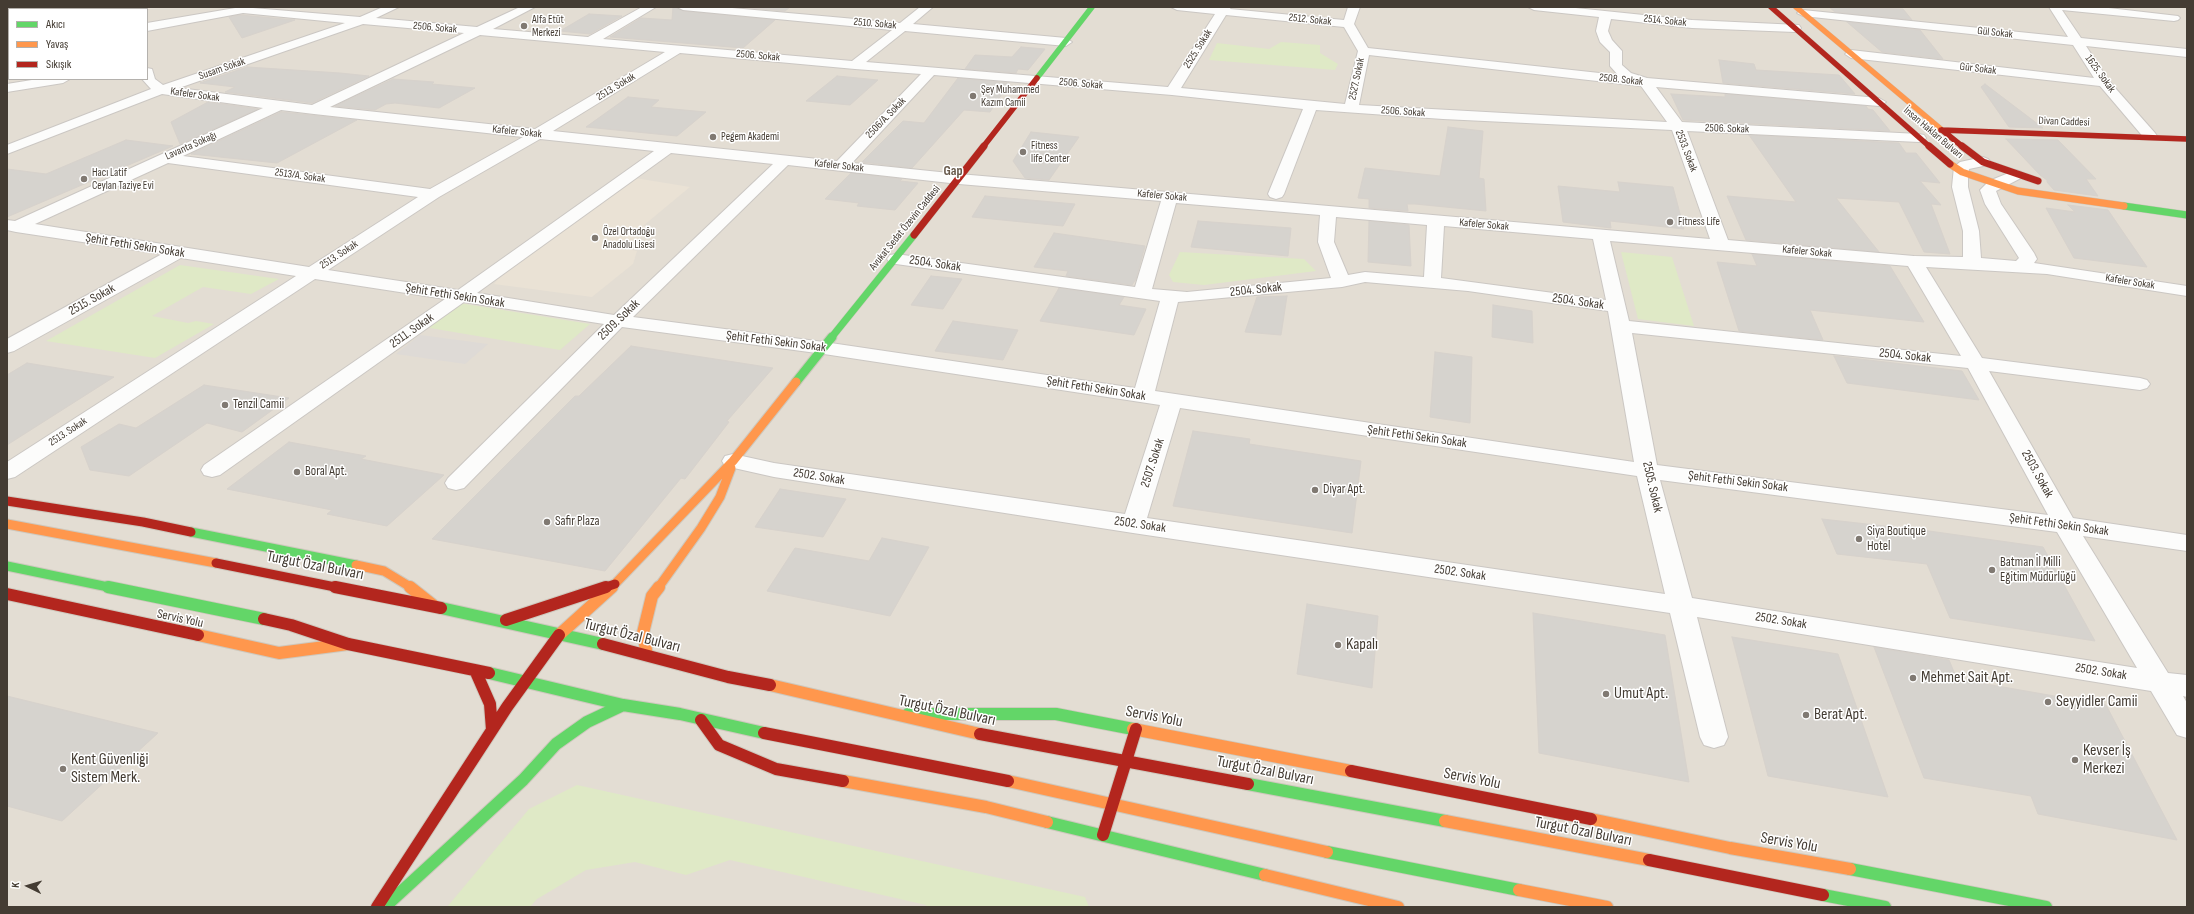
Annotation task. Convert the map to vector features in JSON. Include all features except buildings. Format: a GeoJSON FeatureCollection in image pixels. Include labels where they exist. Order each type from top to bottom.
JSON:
{"type":"FeatureCollection","features":[{"type":"Feature","properties":{"kind":"main road","name":"Avukat Sedat Özevin Caddesi"},"geometry":{"type":"LineString","coordinates":[[733,461],[896,259],[1092,7]]}},
{"type":"Feature","properties":{"kind":"main road","name":"İnsan Hakları Bulvarı"},"geometry":{"type":"LineString","coordinates":[[1772,7],[1919,138],[1947,162],[1962,172],[2018,191],[2187,215]]}},
{"type":"Feature","properties":{"kind":"main road","name":"İnsan Hakları Bulvarı"},"geometry":{"type":"LineString","coordinates":[[1800,10],[1964,150],[1983,162],[2016,175],[2045,182]]}},
{"type":"Feature","properties":{"kind":"main road","name":"Divan Caddesi"},"geometry":{"type":"LineString","coordinates":[[1941,130],[2150,136],[2187,139]]}},
{"type":"Feature","properties":{"kind":"main road"},"geometry":{"type":"LineString","coordinates":[[377,907],[524,682],[560,633],[616,584],[733,461]]}},
{"type":"Feature","properties":{"kind":"main road"},"geometry":{"type":"LineString","coordinates":[[647,655],[643,633],[652,596],[701,528],[720,497],[733,461]]}},
{"type":"Feature","properties":{"kind":"main road"},"geometry":{"type":"LineString","coordinates":[[7,501],[143,522],[384,571],[419,592],[434,606]]}},
{"type":"Feature","properties":{"kind":"main road","name":"Turgut Özal Bulvarı"},"geometry":{"type":"LineString","coordinates":[[7,524],[349,588],[560,633],[728,677],[822,696],[889,714],[950,728],[1515,834],[1885,907]]}},
{"type":"Feature","properties":{"kind":"main road"},"geometry":{"type":"LineString","coordinates":[[7,566],[291,625],[348,644],[475,670],[623,705],[1010,781],[1330,852],[1607,907]]}},
{"type":"Feature","properties":{"kind":"main road"},"geometry":{"type":"LineString","coordinates":[[501,621],[538,612],[616,584]]}},
{"type":"Feature","properties":{"kind":"main road","name":"Servis Yolu"},"geometry":{"type":"LineString","coordinates":[[7,594],[279,653],[348,644]]}},
{"type":"Feature","properties":{"kind":"main road"},"geometry":{"type":"LineString","coordinates":[[475,670],[490,704],[492,730]]}},
{"type":"Feature","properties":{"kind":"main road"},"geometry":{"type":"LineString","coordinates":[[385,907],[523,780],[556,744],[587,722],[623,705]]}},
{"type":"Feature","properties":{"kind":"main road","name":"Servis Yolu"},"geometry":{"type":"LineString","coordinates":[[889,714],[1056,714],[1502,800],[1730,848],[1820,863],[2046,907]]}},
{"type":"Feature","properties":{"kind":"main road"},"geometry":{"type":"LineString","coordinates":[[701,720],[719,745],[776,769],[986,806],[1398,907]]}},
{"type":"Feature","properties":{"kind":"main road"},"geometry":{"type":"LineString","coordinates":[[1103,835],[1136,729]]}},
{"type":"Feature","properties":{"kind":"street","name":"Susam Sokak"},"geometry":{"type":"LineString","coordinates":[[7,150],[161,90],[358,22],[394,7]]}},
{"type":"Feature","properties":{"kind":"street"},"geometry":{"type":"LineString","coordinates":[[314,110],[480,32],[529,7]]}},
{"type":"Feature","properties":{"kind":"street"},"geometry":{"type":"LineString","coordinates":[[590,41],[650,7]]}},
{"type":"Feature","properties":{"kind":"street","name":"2510. Sokak"},"geometry":{"type":"LineString","coordinates":[[683,7],[1066,42]]}},
{"type":"Feature","properties":{"kind":"street"},"geometry":{"type":"LineString","coordinates":[[855,65],[927,7]]}},
{"type":"Feature","properties":{"kind":"street","name":"2512. Sokak"},"geometry":{"type":"LineString","coordinates":[[1177,7],[1223,9],[1348,24]]}},
{"type":"Feature","properties":{"kind":"street"},"geometry":{"type":"LineString","coordinates":[[1348,24],[1354,7]]}},
{"type":"Feature","properties":{"kind":"street","name":"2514. Sokak"},"geometry":{"type":"LineString","coordinates":[[1534,7],[1692,24],[1795,28]]}},
{"type":"Feature","properties":{"kind":"street","name":"1625. Sokak"},"geometry":{"type":"LineString","coordinates":[[2055,7],[2104,83],[2150,136]]}},
{"type":"Feature","properties":{"kind":"street"},"geometry":{"type":"LineString","coordinates":[[2066,7],[2172,16],[2187,12]]}},
{"type":"Feature","properties":{"kind":"street","name":"2506. Sokak"},"geometry":{"type":"LineString","coordinates":[[148,27],[248,9],[358,22],[1172,91],[1311,106],[1678,127],[1919,138]]}},
{"type":"Feature","properties":{"kind":"street","name":"2525. Sokak"},"geometry":{"type":"LineString","coordinates":[[1172,91],[1223,9]]}},
{"type":"Feature","properties":{"kind":"street","name":"Gül Sokak"},"geometry":{"type":"LineString","coordinates":[[1800,10],[2187,53]]}},
{"type":"Feature","properties":{"kind":"street"},"geometry":{"type":"LineString","coordinates":[[1606,14],[1602,31],[1606,42],[1616,51],[1616,66],[1626,76],[1645,82]]}},
{"type":"Feature","properties":{"kind":"street","name":"2527. Sokak"},"geometry":{"type":"LineString","coordinates":[[1348,24],[1364,50],[1351,108]]}},
{"type":"Feature","properties":{"kind":"street","name":"2513. Sokak"},"geometry":{"type":"LineString","coordinates":[[7,472],[310,273],[434,194],[538,134],[678,49]]}},
{"type":"Feature","properties":{"kind":"street","name":"2508. Sokak"},"geometry":{"type":"LineString","coordinates":[[1364,50],[1645,82],[1878,102]]}},
{"type":"Feature","properties":{"kind":"street","name":"Gür Sokak"},"geometry":{"type":"LineString","coordinates":[[1851,54],[2104,83]]}},
{"type":"Feature","properties":{"kind":"street","name":"2506/A. Sokak"},"geometry":{"type":"LineString","coordinates":[[841,166],[931,71]]}},
{"type":"Feature","properties":{"kind":"street","name":"Kafeler Sokak"},"geometry":{"type":"LineString","coordinates":[[148,75],[150,81],[161,90],[279,106],[959,179],[1914,261],[1972,263],[2047,269],[2187,291]]}},
{"type":"Feature","properties":{"kind":"street"},"geometry":{"type":"LineString","coordinates":[[7,88],[57,80]]}},
{"type":"Feature","properties":{"kind":"street","name":"2533. Sokak"},"geometry":{"type":"LineString","coordinates":[[1645,82],[1678,127],[1721,245]]}},
{"type":"Feature","properties":{"kind":"street","name":"Lavanta Sokağı"},"geometry":{"type":"LineString","coordinates":[[12,226],[279,106]]}},
{"type":"Feature","properties":{"kind":"street"},"geometry":{"type":"LineString","coordinates":[[1276,194],[1290,155],[1299,140],[1311,106]]}},
{"type":"Feature","properties":{"kind":"street","name":"2511. Sokak"},"geometry":{"type":"LineString","coordinates":[[212,470],[460,297],[668,148]]}},
{"type":"Feature","properties":{"kind":"street","name":"2513/A. Sokak"},"geometry":{"type":"LineString","coordinates":[[166,158],[434,194]]}},
{"type":"Feature","properties":{"kind":"street","name":"2509. Sokak"},"geometry":{"type":"LineString","coordinates":[[456,483],[618,321],[785,160]]}},
{"type":"Feature","properties":{"kind":"street"},"geometry":{"type":"LineString","coordinates":[[1972,263],[1971,231],[1960,186],[1962,167],[1965,165],[1983,162]]}},
{"type":"Feature","properties":{"kind":"street"},"geometry":{"type":"LineString","coordinates":[[2016,175],[1994,184],[1988,190],[1993,204],[2028,259],[2020,267]]}},
{"type":"Feature","properties":{"kind":"street"},"geometry":{"type":"LineString","coordinates":[[1142,293],[1170,197]]}},
{"type":"Feature","properties":{"kind":"street"},"geometry":{"type":"LineString","coordinates":[[1328,211],[1326,242],[1333,263],[1342,282]]}},
{"type":"Feature","properties":{"kind":"street"},"geometry":{"type":"LineString","coordinates":[[1432,283],[1436,221]]}},
{"type":"Feature","properties":{"kind":"street","name":"Şehit Fethi Sekin Sokak"},"geometry":{"type":"LineString","coordinates":[[12,226],[618,321],[824,348],[1143,397],[1647,471],[2065,525],[2187,543]]}},
{"type":"Feature","properties":{"kind":"street","name":"2505. Sokak"},"geometry":{"type":"LineString","coordinates":[[1600,235],[1619,317],[1647,471],[1714,737]]}},
{"type":"Feature","properties":{"kind":"street","name":"2515. Sokak"},"geometry":{"type":"LineString","coordinates":[[7,347],[177,253]]}},
{"type":"Feature","properties":{"kind":"street","name":"2504. Sokak"},"geometry":{"type":"LineString","coordinates":[[896,259],[1170,297],[1186,297],[1342,282],[1365,277],[1468,286],[1619,317],[2140,384]]}},
{"type":"Feature","properties":{"kind":"street","name":"2503. Sokak"},"geometry":{"type":"LineString","coordinates":[[1914,261],[1976,363],[2065,525],[2187,727]]}},
{"type":"Feature","properties":{"kind":"street"},"geometry":{"type":"LineString","coordinates":[[1143,397],[1170,297]]}},
{"type":"Feature","properties":{"kind":"street","name":"2507. Sokak"},"geometry":{"type":"LineString","coordinates":[[1133,525],[1172,401]]}},
{"type":"Feature","properties":{"kind":"street","name":"2502. Sokak"},"geometry":{"type":"LineString","coordinates":[[733,461],[774,470],[1680,606],[2187,686]]}},
{"type":"Feature","properties":{"kind":"shaded area"},"geometry":{"type":"Polygon","coordinates":[[[7,7],[2187,7],[2187,907],[7,907],[7,7]]]}},
{"type":"Feature","properties":{"kind":"shaded area","name":"Özel Ortadoğu Anadolu Lisesi"},"geometry":{"type":"Polygon","coordinates":[[[629,177],[690,187],[643,226],[652,227],[628,249],[637,251],[633,264],[592,297],[494,284],[498,279],[629,177]]]}},
{"type":"Feature","properties":{"kind":"shaded area"},"geometry":{"type":"Polygon","coordinates":[[[420,335],[488,344],[465,364],[396,354],[420,335]]]}},
{"type":"Feature","properties":{"kind":"green space"},"geometry":{"type":"Polygon","coordinates":[[[1281,42],[1320,45],[1320,53],[1338,64],[1335,70],[1209,60],[1217,43],[1269,49],[1281,42]]]}},
{"type":"Feature","properties":{"kind":"green space"},"geometry":{"type":"Polygon","coordinates":[[[1180,252],[1304,259],[1316,271],[1204,285],[1173,282],[1169,275],[1180,252]]]}},
{"type":"Feature","properties":{"kind":"green space"},"geometry":{"type":"Polygon","coordinates":[[[1621,252],[1672,257],[1694,326],[1638,319],[1621,252]]]}},
{"type":"Feature","properties":{"kind":"green space"},"geometry":{"type":"Polygon","coordinates":[[[180,265],[279,279],[251,294],[203,287],[152,316],[188,323],[196,321],[214,324],[155,358],[46,341],[180,265]]]}},
{"type":"Feature","properties":{"kind":"green space"},"geometry":{"type":"Polygon","coordinates":[[[459,303],[590,324],[560,350],[424,327],[459,303]]]}},
{"type":"Feature","properties":{"kind":"green space"},"geometry":{"type":"Polygon","coordinates":[[[577,785],[1085,897],[1089,907],[927,907],[926,905],[730,860],[686,875],[635,862],[586,870],[537,899],[530,907],[447,907],[529,809],[577,785]]]}},
{"type":"Feature","properties":{"kind":"traffic: fast"},"geometry":{"type":"LineString","coordinates":[[49,8],[53,7]]}},
{"type":"Feature","properties":{"kind":"traffic: fast"},"geometry":{"type":"LineString","coordinates":[[103,8],[107,7]]}},
{"type":"Feature","properties":{"kind":"traffic: fast"},"geometry":{"type":"LineString","coordinates":[[1037,78],[1092,7]]}},
{"type":"Feature","properties":{"kind":"traffic: fast"},"geometry":{"type":"LineString","coordinates":[[2124,206],[2187,215]]}},
{"type":"Feature","properties":{"kind":"traffic: fast"},"geometry":{"type":"LineString","coordinates":[[796,382],[914,235]]}},
{"type":"Feature","properties":{"kind":"traffic: fast"},"geometry":{"type":"LineString","coordinates":[[191,532],[356,565]]}},
{"type":"Feature","properties":{"kind":"traffic: fast"},"geometry":{"type":"LineString","coordinates":[[7,566],[264,619]]}},
{"type":"Feature","properties":{"kind":"traffic: fast"},"geometry":{"type":"LineString","coordinates":[[441,608],[603,644]]}},
{"type":"Feature","properties":{"kind":"traffic: fast"},"geometry":{"type":"LineString","coordinates":[[489,673],[623,705],[680,714],[764,733]]}},
{"type":"Feature","properties":{"kind":"traffic: fast"},"geometry":{"type":"LineString","coordinates":[[390,902],[523,780],[556,744],[587,722],[623,705]]}},
{"type":"Feature","properties":{"kind":"traffic: fast"},"geometry":{"type":"LineString","coordinates":[[908,714],[1056,714],[1133,729]]}},
{"type":"Feature","properties":{"kind":"traffic: fast"},"geometry":{"type":"LineString","coordinates":[[1248,784],[1445,821]]}},
{"type":"Feature","properties":{"kind":"traffic: fast"},"geometry":{"type":"LineString","coordinates":[[1047,822],[1265,875]]}},
{"type":"Feature","properties":{"kind":"traffic: fast"},"geometry":{"type":"LineString","coordinates":[[1327,852],[1519,890]]}},
{"type":"Feature","properties":{"kind":"traffic: fast"},"geometry":{"type":"LineString","coordinates":[[1850,869],[2046,907]]}},
{"type":"Feature","properties":{"kind":"traffic: fast"},"geometry":{"type":"LineString","coordinates":[[1823,895],[1885,907]]}},
{"type":"Feature","properties":{"kind":"traffic: slow"},"geometry":{"type":"LineString","coordinates":[[82,8],[86,7]]}},
{"type":"Feature","properties":{"kind":"traffic: slow"},"geometry":{"type":"LineString","coordinates":[[1796,7],[1942,130]]}},
{"type":"Feature","properties":{"kind":"traffic: slow"},"geometry":{"type":"LineString","coordinates":[[1950,164],[1962,172],[2018,191],[2124,206]]}},
{"type":"Feature","properties":{"kind":"traffic: slow"},"geometry":{"type":"LineString","coordinates":[[559,635],[615,584],[733,461],[796,382]]}},
{"type":"Feature","properties":{"kind":"traffic: slow"},"geometry":{"type":"LineString","coordinates":[[647,655],[643,633],[652,596],[701,528],[720,497],[731,468]]}},
{"type":"Feature","properties":{"kind":"traffic: slow"},"geometry":{"type":"LineString","coordinates":[[7,524],[216,563]]}},
{"type":"Feature","properties":{"kind":"traffic: slow"},"geometry":{"type":"LineString","coordinates":[[356,565],[384,571],[419,592],[434,606]]}},
{"type":"Feature","properties":{"kind":"traffic: slow"},"geometry":{"type":"LineString","coordinates":[[198,635],[279,653],[348,644]]}},
{"type":"Feature","properties":{"kind":"traffic: slow"},"geometry":{"type":"LineString","coordinates":[[770,685],[980,734]]}},
{"type":"Feature","properties":{"kind":"traffic: slow"},"geometry":{"type":"LineString","coordinates":[[1133,729],[1351,771]]}},
{"type":"Feature","properties":{"kind":"traffic: slow"},"geometry":{"type":"LineString","coordinates":[[843,781],[986,807],[1047,822]]}},
{"type":"Feature","properties":{"kind":"traffic: slow"},"geometry":{"type":"LineString","coordinates":[[1008,781],[1327,852]]}},
{"type":"Feature","properties":{"kind":"traffic: slow"},"geometry":{"type":"LineString","coordinates":[[1591,819],[1730,848],[1850,869]]}},
{"type":"Feature","properties":{"kind":"traffic: slow"},"geometry":{"type":"LineString","coordinates":[[1445,821],[1649,860]]}},
{"type":"Feature","properties":{"kind":"traffic: slow"},"geometry":{"type":"LineString","coordinates":[[1265,875],[1398,907]]}},
{"type":"Feature","properties":{"kind":"traffic: slow"},"geometry":{"type":"LineString","coordinates":[[1519,890],[1607,907]]}},
{"type":"Feature","properties":{"kind":"traffic: jam"},"geometry":{"type":"LineString","coordinates":[[1771,7],[1950,164]]}},
{"type":"Feature","properties":{"kind":"traffic: jam"},"geometry":{"type":"LineString","coordinates":[[914,235],[1037,78]]}},
{"type":"Feature","properties":{"kind":"traffic: jam"},"geometry":{"type":"LineString","coordinates":[[1941,130],[2187,139]]}},
{"type":"Feature","properties":{"kind":"traffic: jam"},"geometry":{"type":"LineString","coordinates":[[1942,130],[1983,162],[2038,181]]}},
{"type":"Feature","properties":{"kind":"traffic: jam"},"geometry":{"type":"LineString","coordinates":[[7,501],[143,522],[191,532]]}},
{"type":"Feature","properties":{"kind":"traffic: jam"},"geometry":{"type":"LineString","coordinates":[[216,563],[441,608]]}},
{"type":"Feature","properties":{"kind":"traffic: jam"},"geometry":{"type":"LineString","coordinates":[[506,620],[615,584]]}},
{"type":"Feature","properties":{"kind":"traffic: jam"},"geometry":{"type":"LineString","coordinates":[[7,594],[198,635]]}},
{"type":"Feature","properties":{"kind":"traffic: jam"},"geometry":{"type":"LineString","coordinates":[[264,619],[291,625],[348,644],[489,673]]}},
{"type":"Feature","properties":{"kind":"traffic: jam"},"geometry":{"type":"LineString","coordinates":[[377,907],[507,707],[559,635]]}},
{"type":"Feature","properties":{"kind":"traffic: jam"},"geometry":{"type":"LineString","coordinates":[[603,644],[728,677],[770,685]]}},
{"type":"Feature","properties":{"kind":"traffic: jam"},"geometry":{"type":"LineString","coordinates":[[475,670],[490,704],[492,730]]}},
{"type":"Feature","properties":{"kind":"traffic: jam"},"geometry":{"type":"LineString","coordinates":[[701,720],[719,745],[776,769],[843,781]]}},
{"type":"Feature","properties":{"kind":"traffic: jam"},"geometry":{"type":"LineString","coordinates":[[1103,835],[1136,729]]}},
{"type":"Feature","properties":{"kind":"traffic: jam"},"geometry":{"type":"LineString","coordinates":[[764,733],[1008,781]]}},
{"type":"Feature","properties":{"kind":"traffic: jam"},"geometry":{"type":"LineString","coordinates":[[980,734],[1248,784]]}},
{"type":"Feature","properties":{"kind":"traffic: jam"},"geometry":{"type":"LineString","coordinates":[[1351,771],[1591,819]]}},
{"type":"Feature","properties":{"kind":"traffic: jam"},"geometry":{"type":"LineString","coordinates":[[1649,860],[1823,895]]}},
{"type":"Feature","properties":{"kind":"place","name":"Alfa Etüt Merkezi"},"geometry":{"type":"Point","coordinates":[524,26]}},
{"type":"Feature","properties":{"kind":"place","name":"Şey Muhammed Kazım Camii"},"geometry":{"type":"Point","coordinates":[973,96]}},
{"type":"Feature","properties":{"kind":"place","name":"Pegem Akademi"},"geometry":{"type":"Point","coordinates":[713,137]}},
{"type":"Feature","properties":{"kind":"place","name":"Fitness life Center"},"geometry":{"type":"Point","coordinates":[1023,152]}},
{"type":"Feature","properties":{"kind":"place","name":"Hacı Latif Ceylan Taziye Evi"},"geometry":{"type":"Point","coordinates":[84,179]}},
{"type":"Feature","properties":{"kind":"place","name":"Fitness Life"},"geometry":{"type":"Point","coordinates":[1670,222]}},
{"type":"Feature","properties":{"kind":"place","name":"Özel Ortadoğu Anadolu Lisesi"},"geometry":{"type":"Point","coordinates":[595,238]}},
{"type":"Feature","properties":{"kind":"place","name":"Tenzil Camii"},"geometry":{"type":"Point","coordinates":[225,405]}},
{"type":"Feature","properties":{"kind":"place","name":"Boral Apt."},"geometry":{"type":"Point","coordinates":[297,472]}},
{"type":"Feature","properties":{"kind":"place","name":"Diyar Apt."},"geometry":{"type":"Point","coordinates":[1315,490]}},
{"type":"Feature","properties":{"kind":"place","name":"Safir Plaza"},"geometry":{"type":"Point","coordinates":[547,522]}},
{"type":"Feature","properties":{"kind":"place","name":"Siya Boutique Hotel"},"geometry":{"type":"Point","coordinates":[1859,539]}},
{"type":"Feature","properties":{"kind":"place","name":"Batman İl Milli Eğitim Müdürlüğü"},"geometry":{"type":"Point","coordinates":[1992,570]}},
{"type":"Feature","properties":{"kind":"place","name":"Kapalı"},"geometry":{"type":"Point","coordinates":[1338,645]}},
{"type":"Feature","properties":{"kind":"place","name":"Mehmet Sait Apt."},"geometry":{"type":"Point","coordinates":[1913,678]}},
{"type":"Feature","properties":{"kind":"place","name":"Umut Apt."},"geometry":{"type":"Point","coordinates":[1606,694]}},
{"type":"Feature","properties":{"kind":"place","name":"Seyyidler Camii"},"geometry":{"type":"Point","coordinates":[2048,702]}},
{"type":"Feature","properties":{"kind":"place","name":"Berat Apt."},"geometry":{"type":"Point","coordinates":[1806,715]}},
{"type":"Feature","properties":{"kind":"place","name":"Kevser İş Merkezi"},"geometry":{"type":"Point","coordinates":[2075,760]}},
{"type":"Feature","properties":{"kind":"place","name":"Kent Güvenliği Sistem Merk."},"geometry":{"type":"Point","coordinates":[63,769]}},
{"type":"Feature","properties":{"kind":"district","name":"Gap"},"geometry":{"type":"Point","coordinates":[953,171]}}]}
